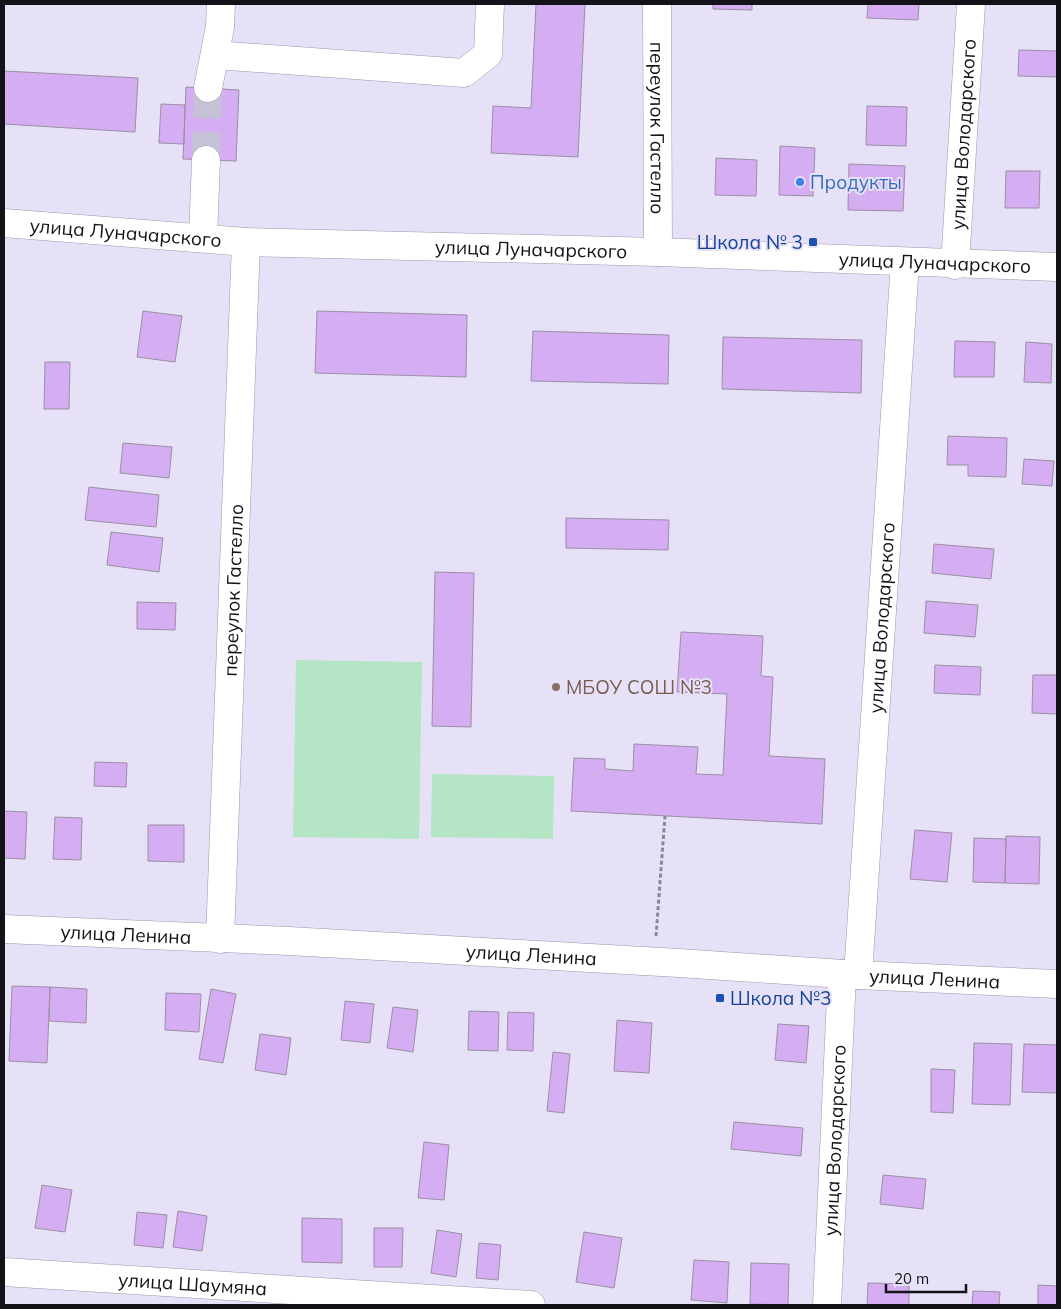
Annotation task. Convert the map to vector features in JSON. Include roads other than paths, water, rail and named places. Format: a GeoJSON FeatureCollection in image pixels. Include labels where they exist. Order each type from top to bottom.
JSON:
{"type":"FeatureCollection","features":[{"type":"Feature","properties":{"kind":"street"},"geometry":{"type":"LineString","coordinates":[[208,88],[220,27],[222,4]]}},
{"type":"Feature","properties":{"kind":"street"},"geometry":{"type":"LineString","coordinates":[[215,55],[464,73],[488,54],[490,4]]}},
{"type":"Feature","properties":{"kind":"street","name":"переулок Гастелло"},"geometry":{"type":"LineString","coordinates":[[657,4],[658,252]]}},
{"type":"Feature","properties":{"kind":"street","name":"улица Володарского"},"geometry":{"type":"LineString","coordinates":[[954,265],[971,4]]}},
{"type":"Feature","properties":{"kind":"street"},"geometry":{"type":"LineString","coordinates":[[203,238],[206,160]]}},
{"type":"Feature","properties":{"kind":"street","name":"улица Луначарского"},"geometry":{"type":"LineString","coordinates":[[4,222],[246,242],[658,252],[954,265],[1057,267]]}},
{"type":"Feature","properties":{"kind":"street","name":"переулок Гастелло"},"geometry":{"type":"LineString","coordinates":[[220,939],[246,242]]}},
{"type":"Feature","properties":{"kind":"street","name":"улица Володарского"},"geometry":{"type":"LineString","coordinates":[[827,1305],[850,975],[905,262]]}},
{"type":"Feature","properties":{"kind":"street","name":"улица Ленина"},"geometry":{"type":"LineString","coordinates":[[4,929],[655,962],[850,975],[1057,984]]}},
{"type":"Feature","properties":{"kind":"street","name":"улица Шаумяна"},"geometry":{"type":"LineString","coordinates":[[4,1272],[531,1305]]}},
{"type":"Feature","properties":{"kind":"tunnel"},"geometry":{"type":"LineString","coordinates":[[206,160],[208,88]]}},
{"type":"Feature","properties":{"kind":"place","name":"Продукты"},"geometry":{"type":"Point","coordinates":[800,182]}},
{"type":"Feature","properties":{"kind":"place","name":"Школа № 3"},"geometry":{"type":"Point","coordinates":[813,242]}},
{"type":"Feature","properties":{"kind":"place","name":"МБОУ СОШ №3"},"geometry":{"type":"Point","coordinates":[556,687]}},
{"type":"Feature","properties":{"kind":"place","name":"Школа №3"},"geometry":{"type":"Point","coordinates":[720,998]}}]}
